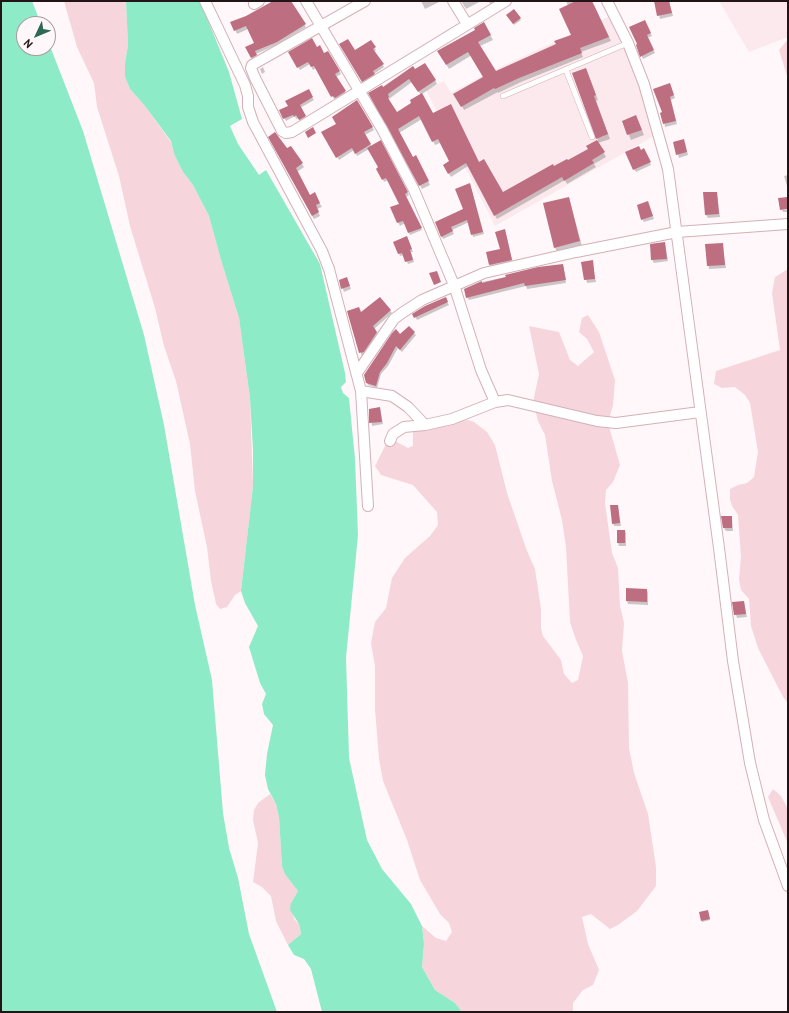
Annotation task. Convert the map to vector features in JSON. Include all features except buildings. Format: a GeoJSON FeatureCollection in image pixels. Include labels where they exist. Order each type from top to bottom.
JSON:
{"type":"FeatureCollection","features":[{"type":"Feature","properties":{"kind":"street"},"geometry":{"type":"LineString","coordinates":[[205,1],[245,85],[248,96],[248,107],[253,122],[329,268],[361,391],[368,506]]}},
{"type":"Feature","properties":{"kind":"street"},"geometry":{"type":"LineString","coordinates":[[306,1],[382,129],[414,190],[454,285],[481,370],[495,402]]}},
{"type":"Feature","properties":{"kind":"street"},"geometry":{"type":"LineString","coordinates":[[365,1],[322,27],[251,66],[255,78],[280,130],[286,133],[292,132],[360,92],[506,1]]}},
{"type":"Feature","properties":{"kind":"street"},"geometry":{"type":"LineString","coordinates":[[453,1],[467,24]]}},
{"type":"Feature","properties":{"kind":"street"},"geometry":{"type":"LineString","coordinates":[[607,1],[628,43],[644,84],[668,169],[733,661],[750,763],[764,820],[788,886]]}},
{"type":"Feature","properties":{"kind":"street"},"geometry":{"type":"LineString","coordinates":[[357,373],[394,320],[422,300],[484,273],[576,252],[677,232],[788,224]]}},
{"type":"Feature","properties":{"kind":"street"},"geometry":{"type":"LineString","coordinates":[[361,391],[392,396],[408,408],[425,425]]}},
{"type":"Feature","properties":{"kind":"street"},"geometry":{"type":"LineString","coordinates":[[390,441],[393,434],[404,426],[425,425],[452,419],[495,402],[508,400],[598,421],[616,423],[700,412]]}},
{"type":"Feature","properties":{"kind":"lane"},"geometry":{"type":"LineString","coordinates":[[503,96],[628,43]]}},
{"type":"Feature","properties":{"kind":"lane"},"geometry":{"type":"LineString","coordinates":[[566,70],[592,136]]}},
{"type":"Feature","properties":{"kind":"shaded area"},"geometry":{"type":"Polygon","coordinates":[[[1,1],[32,1],[38,16],[16,16],[16,56],[54,56],[83,131],[144,335],[164,425],[195,605],[212,680],[223,813],[229,848],[238,878],[249,934],[277,1012],[1,1012],[1,1]]]}},
{"type":"Feature","properties":{"kind":"shaded area"},"geometry":{"type":"Polygon","coordinates":[[[64,1],[126,1],[128,45],[125,63],[125,77],[130,89],[145,106],[171,142],[174,154],[183,172],[193,185],[209,216],[239,318],[250,398],[253,486],[241,591],[235,595],[227,607],[220,609],[216,604],[211,581],[207,547],[195,491],[190,444],[176,381],[164,346],[155,308],[130,226],[119,176],[97,107],[94,83],[77,47],[64,1]]]}},
{"type":"Feature","properties":{"kind":"shaded area"},"geometry":{"type":"Polygon","coordinates":[[[126,1],[200,1],[229,72],[242,119],[230,126],[238,144],[259,175],[266,170],[320,264],[345,373],[346,382],[341,387],[343,393],[349,398],[355,459],[358,535],[346,658],[349,758],[367,840],[382,869],[411,904],[422,926],[424,944],[422,967],[435,990],[455,1003],[462,1012],[322,1012],[311,969],[304,959],[294,955],[288,945],[301,934],[299,924],[290,910],[291,903],[298,891],[285,874],[282,866],[279,817],[276,804],[268,789],[265,775],[267,754],[273,725],[264,714],[262,704],[266,694],[260,683],[249,647],[258,626],[245,603],[241,591],[253,486],[253,450],[250,398],[239,318],[209,216],[193,185],[183,172],[174,154],[171,141],[145,106],[130,89],[125,77],[125,63],[128,45],[126,1]]]}},
{"type":"Feature","properties":{"kind":"shaded area"},"geometry":{"type":"Polygon","coordinates":[[[719,1],[788,1],[788,37],[749,52],[719,1]]]}},
{"type":"Feature","properties":{"kind":"shaded area"},"geometry":{"type":"Polygon","coordinates":[[[610,16],[625,45],[641,86],[654,136],[495,226],[426,90],[444,81],[451,93],[488,73],[610,16]]]}},
{"type":"Feature","properties":{"kind":"shaded area"},"geometry":{"type":"Polygon","coordinates":[[[788,39],[788,79],[779,50],[788,39]]]}},
{"type":"Feature","properties":{"kind":"shaded area"},"geometry":{"type":"Polygon","coordinates":[[[788,269],[788,703],[783,697],[758,648],[751,626],[749,599],[741,590],[739,579],[741,557],[738,515],[732,506],[730,489],[747,483],[754,477],[758,452],[750,403],[745,395],[735,387],[722,388],[714,384],[716,371],[780,350],[772,293],[775,277],[788,269]]]}},
{"type":"Feature","properties":{"kind":"shaded area"},"geometry":{"type":"Polygon","coordinates":[[[588,315],[599,332],[615,380],[613,405],[608,423],[620,465],[613,482],[606,490],[605,503],[612,553],[618,568],[620,606],[624,623],[622,651],[628,683],[629,748],[634,773],[648,814],[656,867],[656,886],[637,911],[610,929],[591,914],[582,917],[588,944],[599,970],[593,985],[583,990],[573,1003],[573,1012],[462,1012],[455,1003],[435,990],[422,967],[424,944],[422,926],[436,938],[446,941],[452,932],[449,923],[440,914],[420,880],[407,840],[383,781],[379,759],[375,709],[375,666],[371,643],[375,622],[386,608],[392,578],[405,558],[430,536],[438,525],[437,512],[413,485],[381,475],[375,466],[386,444],[395,441],[408,448],[413,446],[413,431],[443,423],[468,420],[474,422],[487,432],[495,445],[507,493],[527,551],[535,569],[541,609],[541,628],[543,636],[561,660],[564,674],[572,683],[578,680],[583,656],[570,622],[566,547],[562,520],[552,481],[545,435],[538,421],[533,402],[539,374],[529,326],[559,332],[570,360],[578,366],[594,352],[587,339],[579,332],[582,318],[588,315]]]}},
{"type":"Feature","properties":{"kind":"shaded area"},"geometry":{"type":"Polygon","coordinates":[[[773,789],[781,796],[788,809],[788,844],[768,797],[773,789]]]}},
{"type":"Feature","properties":{"kind":"shaded area"},"geometry":{"type":"Polygon","coordinates":[[[270,794],[276,804],[279,817],[282,866],[298,891],[291,903],[294,919],[299,924],[301,934],[288,945],[276,921],[271,896],[262,887],[253,882],[258,843],[253,820],[254,810],[258,803],[270,794]]]}}]}
